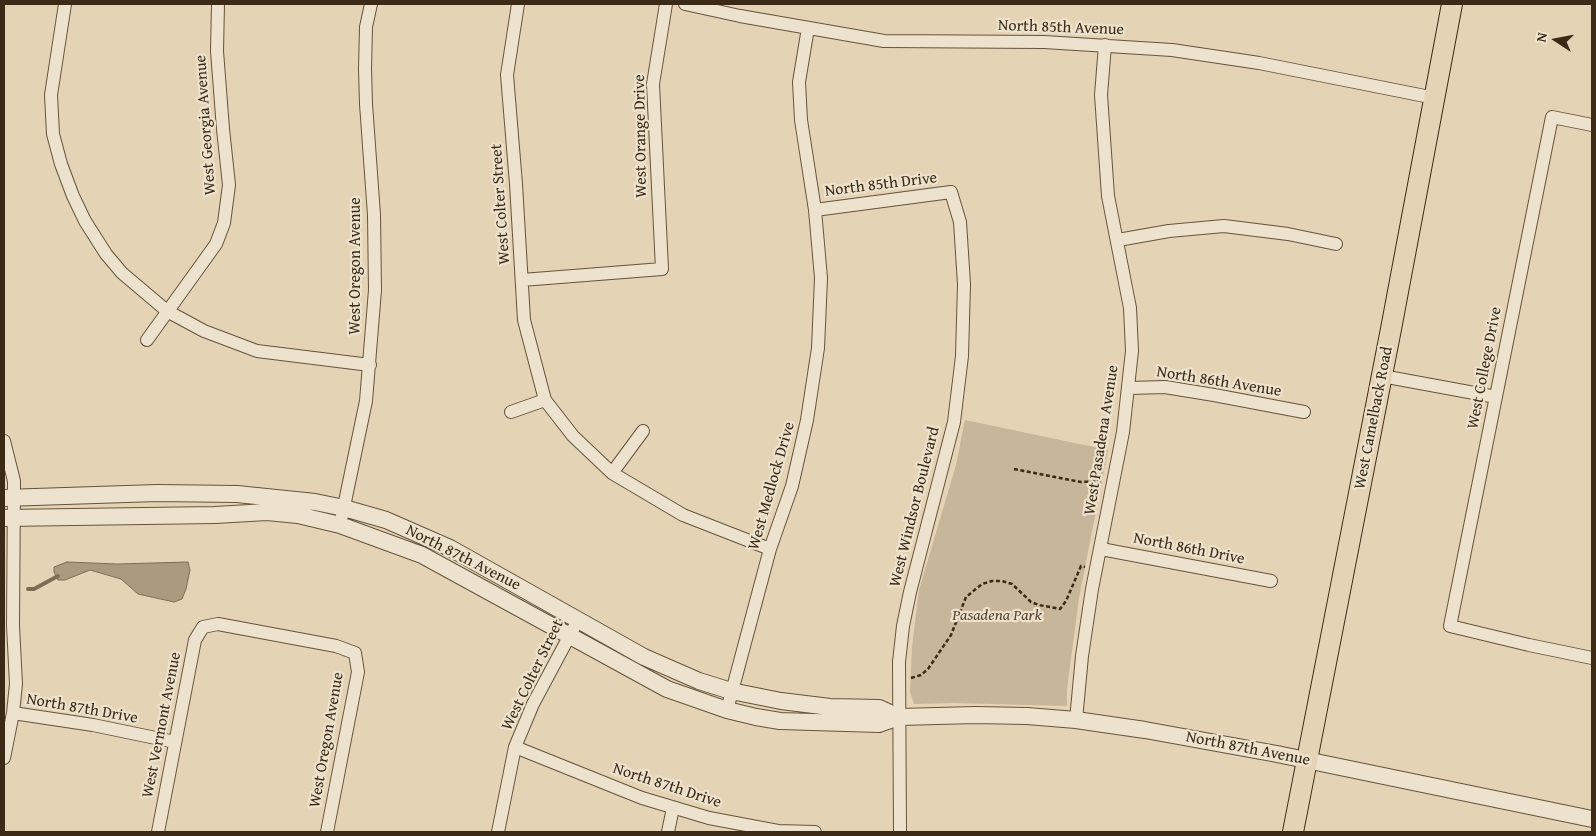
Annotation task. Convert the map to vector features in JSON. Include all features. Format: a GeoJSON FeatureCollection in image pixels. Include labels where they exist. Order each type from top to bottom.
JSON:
{"type":"FeatureCollection","features":[{"type":"Feature","properties":{"kind":"main road","name":"West Camelback Road"},"geometry":{"type":"LineString","coordinates":[[1293,832],[1452,4]]}},
{"type":"Feature","properties":{"kind":"street"},"geometry":{"type":"LineString","coordinates":[[65,4],[51,95],[54,134],[61,164],[85,221],[106,254],[122,273],[168,311],[204,331],[257,351],[370,365]]}},
{"type":"Feature","properties":{"kind":"street","name":"West Georgia Avenue"},"geometry":{"type":"LineString","coordinates":[[147,340],[216,244],[224,223],[229,185],[217,51],[218,4]]}},
{"type":"Feature","properties":{"kind":"street","name":"West Oregon Avenue"},"geometry":{"type":"LineString","coordinates":[[340,525],[360,440],[370,365],[376,290],[374,214],[365,69],[366,28],[371,4]]}},
{"type":"Feature","properties":{"kind":"street","name":"West Colter Street"},"geometry":{"type":"LineString","coordinates":[[518,4],[507,75],[524,320],[545,400]]}},
{"type":"Feature","properties":{"kind":"street","name":"West Orange Drive"},"geometry":{"type":"LineString","coordinates":[[522,280],[662,269],[653,84],[666,4]]}},
{"type":"Feature","properties":{"kind":"street","name":"North 85th Avenue"},"geometry":{"type":"LineString","coordinates":[[685,4],[884,41],[1044,42],[1172,50],[1259,63],[1434,98]]}},
{"type":"Feature","properties":{"kind":"street","name":"West Medlock Drive"},"geometry":{"type":"LineString","coordinates":[[727,710],[770,549],[792,486],[807,420],[818,348],[821,278],[815,210],[801,120],[799,82],[808,28]]}},
{"type":"Feature","properties":{"kind":"street","name":"West Pasadena Avenue"},"geometry":{"type":"LineString","coordinates":[[1076,720],[1083,647],[1123,432],[1132,351],[1130,308],[1108,196],[1101,95],[1106,45]]}},
{"type":"Feature","properties":{"kind":"street","name":"West College Drive"},"geometry":{"type":"LineString","coordinates":[[1592,124],[1552,117],[1450,626],[1529,646],[1592,658]]}},
{"type":"Feature","properties":{"kind":"street","name":"North 85th Drive"},"geometry":{"type":"LineString","coordinates":[[815,210],[951,192]]}},
{"type":"Feature","properties":{"kind":"street","name":"West Windsor Boulevard"},"geometry":{"type":"LineString","coordinates":[[900,832],[899,662],[903,626],[954,422],[962,356],[964,284],[960,222],[951,192]]}},
{"type":"Feature","properties":{"kind":"street"},"geometry":{"type":"LineString","coordinates":[[1118,240],[1169,231],[1224,226],[1288,234],[1336,244]]}},
{"type":"Feature","properties":{"kind":"street"},"geometry":{"type":"LineString","coordinates":[[1382,376],[1496,397]]}},
{"type":"Feature","properties":{"kind":"street","name":"North 86th Avenue"},"geometry":{"type":"LineString","coordinates":[[1129,388],[1165,387],[1214,394],[1304,412]]}},
{"type":"Feature","properties":{"kind":"street"},"geometry":{"type":"LineString","coordinates":[[511,412],[545,400],[573,436],[612,472],[683,515],[770,549]]}},
{"type":"Feature","properties":{"kind":"street"},"geometry":{"type":"LineString","coordinates":[[612,472],[643,431]]}},
{"type":"Feature","properties":{"kind":"street"},"geometry":{"type":"LineString","coordinates":[[4,441],[14,481],[9,498],[9,626],[16,684],[4,758]]}},
{"type":"Feature","properties":{"kind":"street","name":"North 87th Avenue"},"geometry":{"type":"LineString","coordinates":[[9,498],[157,493],[237,494],[300,500],[344,508],[386,520],[450,548],[644,657],[699,682],[731,691],[781,701],[830,707],[879,708],[899,717]]}},
{"type":"Feature","properties":{"kind":"street","name":"North 87th Avenue"},"geometry":{"type":"LineString","coordinates":[[9,518],[215,515],[267,512],[298,515],[340,525],[422,555],[667,689],[727,710],[780,721],[822,723],[879,724],[899,717],[984,715],[1076,720],[1145,730],[1306,760],[1592,819]]}},
{"type":"Feature","properties":{"kind":"street","name":"North 86th Drive"},"geometry":{"type":"LineString","coordinates":[[1101,549],[1271,581]]}},
{"type":"Feature","properties":{"kind":"street","name":"West Colter Street"},"geometry":{"type":"LineString","coordinates":[[498,832],[515,747],[533,704],[578,620]]}},
{"type":"Feature","properties":{"kind":"street","name":"West Vermont Avenue"},"geometry":{"type":"LineString","coordinates":[[158,832],[195,640],[203,626],[218,624],[336,646],[355,653]]}},
{"type":"Feature","properties":{"kind":"street","name":"West Oregon Avenue"},"geometry":{"type":"LineString","coordinates":[[327,832],[358,672],[355,653]]}},
{"type":"Feature","properties":{"kind":"street","name":"North 87th Drive"},"geometry":{"type":"LineString","coordinates":[[12,714],[93,725],[175,742]]}},
{"type":"Feature","properties":{"kind":"street","name":"North 87th Drive"},"geometry":{"type":"LineString","coordinates":[[515,747],[642,798],[673,808],[709,818],[778,831],[815,832]]}},
{"type":"Feature","properties":{"kind":"street"},"geometry":{"type":"LineString","coordinates":[[668,832],[673,808]]}},
{"type":"Feature","properties":{"kind":"path"},"geometry":{"type":"LineString","coordinates":[[1014,469],[1081,482],[1100,481],[1113,484]]}},
{"type":"Feature","properties":{"kind":"path"},"geometry":{"type":"LineString","coordinates":[[899,679],[913,678],[921,675],[928,669],[951,635],[966,597],[982,584],[992,581],[1012,584],[1031,602],[1038,605],[1060,608],[1066,601],[1081,566],[1096,569]]}},
{"type":"Feature","properties":{"kind":"green space","name":"Pasadena Park"},"geometry":{"type":"Polygon","coordinates":[[[965,420],[1108,450],[1079,598],[1067,689],[1067,706],[953,703],[914,704],[910,692],[912,647],[919,590],[956,465],[965,420]]]}},
{"type":"Feature","properties":{"kind":"shaded area"},"geometry":{"type":"Polygon","coordinates":[[[67,562],[117,564],[188,562],[190,570],[182,599],[174,602],[138,594],[121,579],[90,570],[65,580],[58,580],[54,567],[67,562]]]}},
{"type":"Feature","properties":{"kind":"waterway"},"geometry":{"type":"LineString","coordinates":[[28,589],[34,589],[58,576]]}}]}
